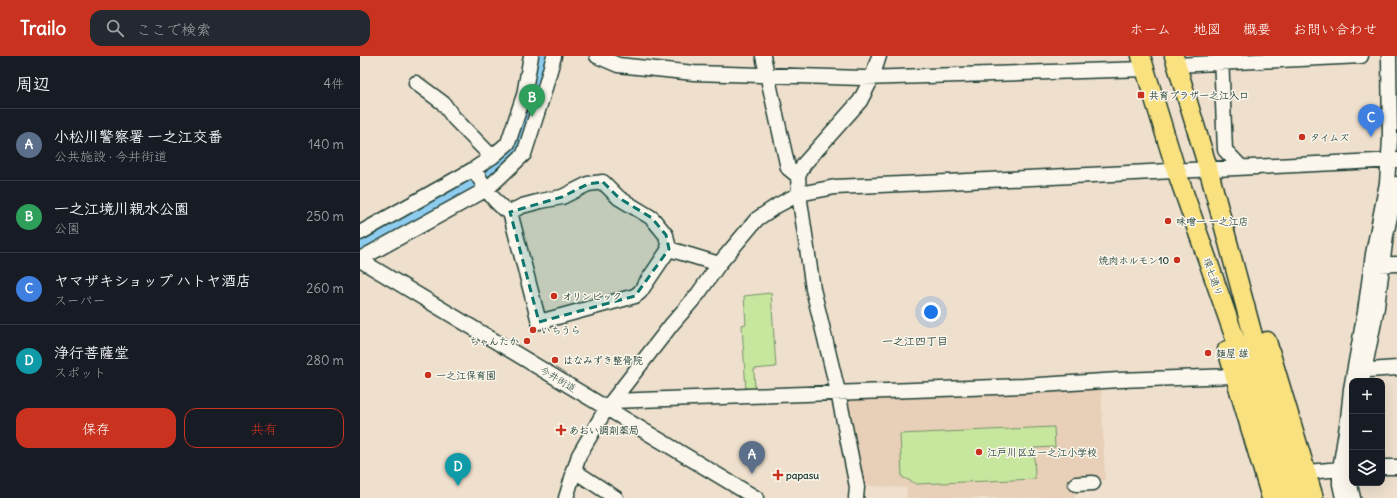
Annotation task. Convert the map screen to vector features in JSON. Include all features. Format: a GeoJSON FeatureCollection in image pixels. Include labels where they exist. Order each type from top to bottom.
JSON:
{"type":"FeatureCollection","features":[{"type":"Feature","properties":{"kind":"main road","name":"環七通り"},"geometry":{"type":"LineString","coordinates":[[1175,61],[1208,168],[1286,498]]}},
{"type":"Feature","properties":{"kind":"main road","name":"環七通り"},"geometry":{"type":"LineString","coordinates":[[1143,62],[1176,170],[1258,382],[1300,498]]}},
{"type":"Feature","properties":{"kind":"main road"},"geometry":{"type":"LineString","coordinates":[[1208,168],[1244,272],[1314,498]]}},
{"type":"Feature","properties":{"kind":"main road"},"geometry":{"type":"LineString","coordinates":[[1176,170],[1234,376],[1271,498]]}},
{"type":"Feature","properties":{"kind":"street"},"geometry":{"type":"LineString","coordinates":[[360,233],[481,180],[492,157],[508,143],[524,95],[531,56]]}},
{"type":"Feature","properties":{"kind":"street"},"geometry":{"type":"LineString","coordinates":[[360,260],[481,180],[524,154],[554,56]]}},
{"type":"Feature","properties":{"kind":"street"},"geometry":{"type":"LineString","coordinates":[[597,56],[618,65],[694,73],[872,78],[1143,62]]}},
{"type":"Feature","properties":{"kind":"street"},"geometry":{"type":"LineString","coordinates":[[763,56],[766,75],[788,168],[798,176]]}},
{"type":"Feature","properties":{"kind":"street"},"geometry":{"type":"LineString","coordinates":[[856,498],[857,487],[838,392],[813,289],[798,194],[798,176],[804,164],[860,101],[872,78],[879,56]]}},
{"type":"Feature","properties":{"kind":"street"},"geometry":{"type":"LineString","coordinates":[[1175,61],[1361,56]]}},
{"type":"Feature","properties":{"kind":"street"},"geometry":{"type":"LineString","coordinates":[[1221,59],[1225,150],[1241,167]]}},
{"type":"Feature","properties":{"kind":"street"},"geometry":{"type":"LineString","coordinates":[[1343,498],[1340,484],[1349,466],[1348,419],[1376,307],[1376,265],[1387,183],[1393,160],[1390,140],[1391,59]]}},
{"type":"Feature","properties":{"kind":"street"},"geometry":{"type":"LineString","coordinates":[[416,83],[443,103],[454,118],[492,157]]}},
{"type":"Feature","properties":{"kind":"street"},"geometry":{"type":"LineString","coordinates":[[566,498],[573,470],[579,455],[609,405],[698,294],[719,264],[757,219],[798,194],[835,187],[1393,160]]}},
{"type":"Feature","properties":{"kind":"street"},"geometry":{"type":"LineString","coordinates":[[481,180],[504,210],[510,212],[522,206],[562,197],[588,184],[603,182],[619,198],[652,218],[666,235],[669,249],[640,292],[635,296],[539,322],[510,212]]}},
{"type":"Feature","properties":{"kind":"street"},"geometry":{"type":"LineString","coordinates":[[1376,265],[1397,184]]}},
{"type":"Feature","properties":{"kind":"street"},"geometry":{"type":"LineString","coordinates":[[669,249],[719,264]]}},
{"type":"Feature","properties":{"kind":"street","name":"今井街道"},"geometry":{"type":"LineString","coordinates":[[360,260],[609,405],[756,498]]}},
{"type":"Feature","properties":{"kind":"street"},"geometry":{"type":"LineString","coordinates":[[1376,265],[1397,264]]}},
{"type":"Feature","properties":{"kind":"street"},"geometry":{"type":"LineString","coordinates":[[1360,374],[1397,368]]}},
{"type":"Feature","properties":{"kind":"street"},"geometry":{"type":"LineString","coordinates":[[609,405],[838,392],[1024,386],[1119,380],[1234,376]]}},
{"type":"Feature","properties":{"kind":"street"},"geometry":{"type":"LineString","coordinates":[[1307,472],[1349,466]]}},
{"type":"Feature","properties":{"kind":"street"},"geometry":{"type":"LineString","coordinates":[[1385,467],[1397,466]]}},
{"type":"Feature","properties":{"kind":"street"},"geometry":{"type":"LineString","coordinates":[[573,470],[616,498]]}},
{"type":"Feature","properties":{"kind":"street"},"geometry":{"type":"LineString","coordinates":[[1076,484],[1093,483]]}},
{"type":"Feature","properties":{"kind":"street"},"geometry":{"type":"LineString","coordinates":[[1350,486],[1353,498]]}},
{"type":"Feature","properties":{"kind":"highlighted area"},"geometry":{"type":"Polygon","coordinates":[[[603,182],[619,198],[652,218],[666,235],[669,249],[635,296],[539,322],[510,212],[562,197],[588,184],[603,182]]]}},
{"type":"Feature","properties":{"kind":"shaded area","name":"江戸川区立一之江小学校"},"geometry":{"type":"Polygon","coordinates":[[[1101,387],[1105,480],[1074,482],[1075,498],[906,498],[907,488],[860,485],[845,402],[848,399],[1101,387]]]}},
{"type":"Feature","properties":{"kind":"green space"},"geometry":{"type":"Polygon","coordinates":[[[535,56],[557,59],[533,148],[494,187],[485,169],[497,159],[535,56]]]}},
{"type":"Feature","properties":{"kind":"green space"},"geometry":{"type":"Polygon","coordinates":[[[471,178],[480,193],[365,249],[360,246],[360,238],[471,178]]]}},
{"type":"Feature","properties":{"kind":"green space"},"geometry":{"type":"Polygon","coordinates":[[[771,293],[776,367],[754,369],[755,392],[746,392],[742,325],[746,324],[744,296],[771,293]]]}},
{"type":"Feature","properties":{"kind":"green space"},"geometry":{"type":"Polygon","coordinates":[[[1054,427],[1055,447],[1034,448],[1035,479],[917,484],[902,477],[900,434],[1054,427]]]}},
{"type":"Feature","properties":{"kind":"waterway"},"geometry":{"type":"LineString","coordinates":[[360,245],[489,175],[505,163],[518,140],[542,56]]}},
{"type":"Feature","properties":{"kind":"place","name":"共育プラザ一之江入口"},"geometry":{"type":"Point","coordinates":[1141,95]}},
{"type":"Feature","properties":{"kind":"place","name":"一之江境川親水公園"},"geometry":{"type":"Point","coordinates":[532,117]}},
{"type":"Feature","properties":{"kind":"place","name":"タイムズ"},"geometry":{"type":"Point","coordinates":[1302,137]}},
{"type":"Feature","properties":{"kind":"place","name":"ヤマザキショップ ハトヤ酒店"},"geometry":{"type":"Point","coordinates":[1371,137]}},
{"type":"Feature","properties":{"kind":"place","name":"味噌一 一之江店"},"geometry":{"type":"Point","coordinates":[1168,221]}},
{"type":"Feature","properties":{"kind":"place","name":"焼肉ホルモン10"},"geometry":{"type":"Point","coordinates":[1177,260]}},
{"type":"Feature","properties":{"kind":"place","name":"オリンピック"},"geometry":{"type":"Point","coordinates":[554,296]}},
{"type":"Feature","properties":{"kind":"place","name":"いちうら"},"geometry":{"type":"Point","coordinates":[533,330]}},
{"type":"Feature","properties":{"kind":"place","name":"ちゃんたか"},"geometry":{"type":"Point","coordinates":[527,341]}},
{"type":"Feature","properties":{"kind":"place","name":"麺屋 雄"},"geometry":{"type":"Point","coordinates":[1208,353]}},
{"type":"Feature","properties":{"kind":"place","name":"はなみずき整骨院"},"geometry":{"type":"Point","coordinates":[555,360]}},
{"type":"Feature","properties":{"kind":"place","name":"一之江保育園"},"geometry":{"type":"Point","coordinates":[428,375]}},
{"type":"Feature","properties":{"kind":"place","name":"あおい調剤薬局"},"geometry":{"type":"Point","coordinates":[561,430]}},
{"type":"Feature","properties":{"kind":"place","name":"江戸川区立一之江小学校"},"geometry":{"type":"Point","coordinates":[979,452]}},
{"type":"Feature","properties":{"kind":"place","name":"小松川警察署 一之江交番"},"geometry":{"type":"Point","coordinates":[752,474]}},
{"type":"Feature","properties":{"kind":"place","name":"papasu"},"geometry":{"type":"Point","coordinates":[778,475]}},
{"type":"Feature","properties":{"kind":"place","name":"浄行菩薩堂"},"geometry":{"type":"Point","coordinates":[458,486]}},
{"type":"Feature","properties":{"kind":"district","name":"一之江四丁目"},"geometry":{"type":"Point","coordinates":[915,341]}}]}
